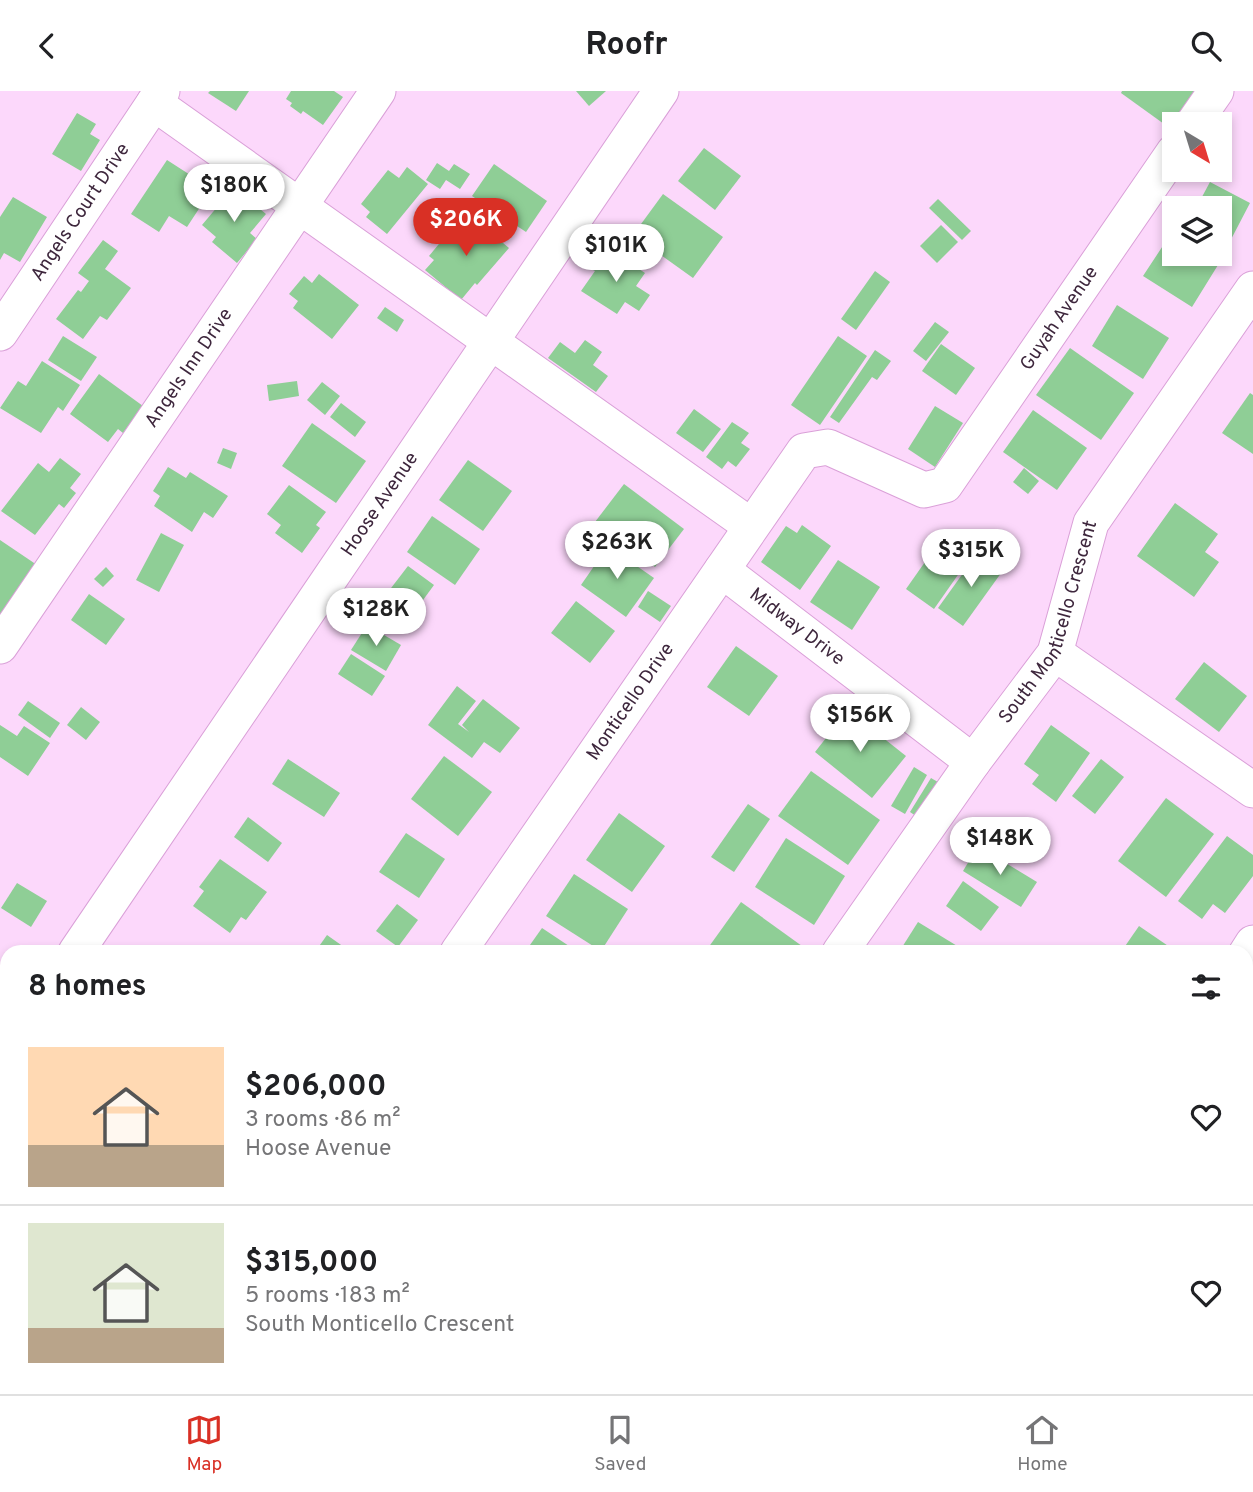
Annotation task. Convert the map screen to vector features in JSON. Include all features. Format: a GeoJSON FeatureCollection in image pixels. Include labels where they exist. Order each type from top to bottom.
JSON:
{"type":"FeatureCollection","features":[{"type":"Feature","properties":{"kind":"street","name":"Angels Inn Drive"},"geometry":{"type":"LineString","coordinates":[[0,646],[378,91]]}},
{"type":"Feature","properties":{"kind":"street","name":"Hoose Avenue"},"geometry":{"type":"LineString","coordinates":[[81,945],[661,91]]}},
{"type":"Feature","properties":{"kind":"street"},"geometry":{"type":"LineString","coordinates":[[1201,112],[1216,91]]}},
{"type":"Feature","properties":{"kind":"street"},"geometry":{"type":"LineString","coordinates":[[158,97],[300,205],[751,526]]}},
{"type":"Feature","properties":{"kind":"street","name":"Angels Court Drive"},"geometry":{"type":"LineString","coordinates":[[0,333],[158,97]]}},
{"type":"Feature","properties":{"kind":"street","name":"Guyah Avenue"},"geometry":{"type":"LineString","coordinates":[[804,451],[828,447],[924,490],[945,485],[1162,169]]}},
{"type":"Feature","properties":{"kind":"street","name":"South Monticello Crescent"},"geometry":{"type":"LineString","coordinates":[[845,945],[973,762],[1055,653],[1091,523],[1253,289]]}},
{"type":"Feature","properties":{"kind":"street","name":"Monticello Drive"},"geometry":{"type":"LineString","coordinates":[[463,945],[804,451]]}},
{"type":"Feature","properties":{"kind":"street","name":"Midway Drive"},"geometry":{"type":"LineString","coordinates":[[722,570],[973,762]]}},
{"type":"Feature","properties":{"kind":"street"},"geometry":{"type":"LineString","coordinates":[[1055,653],[1250,782]]}},
{"type":"Feature","properties":{"kind":"building"},"geometry":{"type":"Polygon","coordinates":[[[249,91],[236,111],[208,93],[249,91]]]}},
{"type":"Feature","properties":{"kind":"building"},"geometry":{"type":"Polygon","coordinates":[[[291,91],[334,91],[343,97],[323,125],[303,111],[301,114],[290,106],[292,103],[286,99],[291,91]]]}},
{"type":"Feature","properties":{"kind":"building"},"geometry":{"type":"Polygon","coordinates":[[[576,91],[606,91],[589,106],[576,91]]]}},
{"type":"Feature","properties":{"kind":"building"},"geometry":{"type":"Polygon","coordinates":[[[1199,91],[1184,112],[1162,112],[1162,123],[1121,93],[1199,91]]]}},
{"type":"Feature","properties":{"kind":"building"},"geometry":{"type":"Polygon","coordinates":[[[77,113],[96,124],[90,134],[100,140],[81,171],[52,154],[77,113]]]}},
{"type":"Feature","properties":{"kind":"building"},"geometry":{"type":"Polygon","coordinates":[[[704,148],[741,176],[715,210],[678,181],[704,148]]]}},
{"type":"Feature","properties":{"kind":"building"},"geometry":{"type":"Polygon","coordinates":[[[167,160],[212,189],[187,227],[169,216],[159,232],[131,214],[167,160]]]}},
{"type":"Feature","properties":{"kind":"building"},"geometry":{"type":"Polygon","coordinates":[[[437,163],[449,171],[454,164],[470,174],[460,189],[446,180],[440,189],[426,180],[437,163]]]}},
{"type":"Feature","properties":{"kind":"building"},"geometry":{"type":"Polygon","coordinates":[[[494,164],[547,201],[526,232],[472,196],[494,164]]]}},
{"type":"Feature","properties":{"kind":"building"},"geometry":{"type":"Polygon","coordinates":[[[407,167],[428,184],[387,234],[366,217],[370,212],[361,204],[388,170],[399,178],[407,167]]]}},
{"type":"Feature","properties":{"kind":"building"},"geometry":{"type":"Polygon","coordinates":[[[1210,182],[1250,203],[1232,238],[1232,196],[1202,196],[1210,182]]]}},
{"type":"Feature","properties":{"kind":"building"},"geometry":{"type":"Polygon","coordinates":[[[234,187],[266,214],[250,233],[257,239],[237,263],[212,242],[216,237],[202,225],[234,187]]]}},
{"type":"Feature","properties":{"kind":"building"},"geometry":{"type":"Polygon","coordinates":[[[663,194],[723,237],[693,278],[633,235],[663,194]]]}},
{"type":"Feature","properties":{"kind":"building"},"geometry":{"type":"Polygon","coordinates":[[[13,197],[47,217],[20,262],[4,253],[0,260],[0,217],[13,197]]]}},
{"type":"Feature","properties":{"kind":"building"},"geometry":{"type":"Polygon","coordinates":[[[938,199],[971,231],[962,240],[929,208],[938,199]]]}},
{"type":"Feature","properties":{"kind":"building"},"geometry":{"type":"Polygon","coordinates":[[[471,216],[509,248],[461,300],[425,270],[434,260],[429,256],[448,233],[453,237],[471,216]]]}},
{"type":"Feature","properties":{"kind":"building"},"geometry":{"type":"Polygon","coordinates":[[[941,225],[958,242],[937,263],[920,246],[941,225]]]}},
{"type":"Feature","properties":{"kind":"building"},"geometry":{"type":"Polygon","coordinates":[[[103,240],[118,251],[105,269],[131,288],[107,320],[100,316],[83,339],[56,319],[78,290],[81,292],[89,281],[78,273],[103,240]]]}},
{"type":"Feature","properties":{"kind":"building"},"geometry":{"type":"Polygon","coordinates":[[[1162,247],[1162,266],[1217,266],[1192,307],[1143,276],[1162,247]]]}},
{"type":"Feature","properties":{"kind":"building"},"geometry":{"type":"Polygon","coordinates":[[[609,249],[645,273],[636,286],[650,295],[639,311],[625,302],[617,314],[581,291],[595,271],[591,269],[598,258],[602,261],[609,249]]]}},
{"type":"Feature","properties":{"kind":"building"},"geometry":{"type":"Polygon","coordinates":[[[875,271],[890,282],[856,330],[841,319],[875,271]]]}},
{"type":"Feature","properties":{"kind":"building"},"geometry":{"type":"Polygon","coordinates":[[[319,274],[359,305],[332,339],[293,308],[298,301],[289,294],[304,276],[312,283],[319,274]]]}},
{"type":"Feature","properties":{"kind":"building"},"geometry":{"type":"Polygon","coordinates":[[[1117,305],[1169,338],[1143,379],[1092,346],[1117,305]]]}},
{"type":"Feature","properties":{"kind":"building"},"geometry":{"type":"Polygon","coordinates":[[[385,307],[404,320],[397,332],[377,318],[385,307]]]}},
{"type":"Feature","properties":{"kind":"building"},"geometry":{"type":"Polygon","coordinates":[[[935,322],[949,332],[926,361],[913,351],[935,322]]]}},
{"type":"Feature","properties":{"kind":"building"},"geometry":{"type":"Polygon","coordinates":[[[63,336],[97,357],[81,381],[48,360],[63,336]]]}},
{"type":"Feature","properties":{"kind":"building"},"geometry":{"type":"Polygon","coordinates":[[[838,336],[867,356],[820,425],[791,405],[838,336]]]}},
{"type":"Feature","properties":{"kind":"building"},"geometry":{"type":"Polygon","coordinates":[[[585,340],[602,352],[593,365],[608,376],[596,392],[548,358],[560,342],[575,353],[585,340]]]}},
{"type":"Feature","properties":{"kind":"building"},"geometry":{"type":"Polygon","coordinates":[[[941,344],[975,368],[956,395],[922,371],[941,344]]]}},
{"type":"Feature","properties":{"kind":"building"},"geometry":{"type":"Polygon","coordinates":[[[1070,348],[1134,393],[1101,440],[1036,395],[1070,348]]]}},
{"type":"Feature","properties":{"kind":"building"},"geometry":{"type":"Polygon","coordinates":[[[875,350],[891,361],[877,380],[872,377],[839,423],[830,417],[875,350]]]}},
{"type":"Feature","properties":{"kind":"building"},"geometry":{"type":"Polygon","coordinates":[[[42,361],[80,385],[63,411],[58,407],[41,433],[0,408],[18,381],[26,386],[42,361]]]}},
{"type":"Feature","properties":{"kind":"building"},"geometry":{"type":"Polygon","coordinates":[[[99,374],[143,406],[123,433],[118,429],[108,442],[70,414],[99,374]]]}},
{"type":"Feature","properties":{"kind":"building"},"geometry":{"type":"Polygon","coordinates":[[[297,381],[299,396],[269,401],[267,385],[297,381]]]}},
{"type":"Feature","properties":{"kind":"building"},"geometry":{"type":"Polygon","coordinates":[[[322,382],[340,396],[325,415],[307,400],[322,382]]]}},
{"type":"Feature","properties":{"kind":"building"},"geometry":{"type":"Polygon","coordinates":[[[1250,393],[1253,395],[1253,454],[1222,433],[1250,393]]]}},
{"type":"Feature","properties":{"kind":"building"},"geometry":{"type":"Polygon","coordinates":[[[341,403],[366,422],[355,437],[330,417],[341,403]]]}},
{"type":"Feature","properties":{"kind":"building"},"geometry":{"type":"Polygon","coordinates":[[[935,406],[963,423],[935,467],[908,449],[935,406]]]}},
{"type":"Feature","properties":{"kind":"building"},"geometry":{"type":"Polygon","coordinates":[[[694,409],[721,429],[703,452],[676,433],[694,409]]]}},
{"type":"Feature","properties":{"kind":"building"},"geometry":{"type":"Polygon","coordinates":[[[1033,410],[1087,448],[1057,490],[1003,452],[1033,410]]]}},
{"type":"Feature","properties":{"kind":"building"},"geometry":{"type":"Polygon","coordinates":[[[732,422],[749,433],[741,443],[750,449],[736,467],[728,461],[722,469],[706,457],[732,422]]]}},
{"type":"Feature","properties":{"kind":"building"},"geometry":{"type":"Polygon","coordinates":[[[312,423],[366,461],[336,503],[282,466],[312,423]]]}},
{"type":"Feature","properties":{"kind":"building"},"geometry":{"type":"Polygon","coordinates":[[[223,448],[237,453],[231,469],[217,463],[223,448]]]}},
{"type":"Feature","properties":{"kind":"building"},"geometry":{"type":"Polygon","coordinates":[[[60,458],[81,474],[70,488],[76,493],[64,508],[59,504],[35,535],[1,511],[38,463],[49,472],[60,458]]]}},
{"type":"Feature","properties":{"kind":"building"},"geometry":{"type":"Polygon","coordinates":[[[468,460],[512,491],[483,531],[439,500],[468,460]]]}},
{"type":"Feature","properties":{"kind":"building"},"geometry":{"type":"Polygon","coordinates":[[[168,467],[186,478],[190,472],[228,496],[213,518],[204,512],[192,532],[154,506],[160,496],[153,491],[168,467]]]}},
{"type":"Feature","properties":{"kind":"building"},"geometry":{"type":"Polygon","coordinates":[[[1024,468],[1039,481],[1028,494],[1013,482],[1024,468]]]}},
{"type":"Feature","properties":{"kind":"building"},"geometry":{"type":"Polygon","coordinates":[[[624,484],[684,529],[655,567],[595,522],[624,484]]]}},
{"type":"Feature","properties":{"kind":"building"},"geometry":{"type":"Polygon","coordinates":[[[289,485],[326,512],[316,525],[320,528],[302,553],[275,533],[281,525],[267,514],[289,485]]]}},
{"type":"Feature","properties":{"kind":"building"},"geometry":{"type":"Polygon","coordinates":[[[1175,503],[1218,534],[1205,552],[1219,562],[1194,597],[1137,556],[1175,503]]]}},
{"type":"Feature","properties":{"kind":"building"},"geometry":{"type":"Polygon","coordinates":[[[432,516],[480,549],[455,585],[407,552],[432,516]]]}},
{"type":"Feature","properties":{"kind":"building"},"geometry":{"type":"Polygon","coordinates":[[[802,525],[831,546],[800,590],[761,562],[786,526],[797,533],[802,525]]]}},
{"type":"Feature","properties":{"kind":"building"},"geometry":{"type":"Polygon","coordinates":[[[161,533],[184,545],[159,592],[136,580],[161,533]]]}},
{"type":"Feature","properties":{"kind":"building"},"geometry":{"type":"Polygon","coordinates":[[[0,540],[40,567],[0,624],[0,540]]]}},
{"type":"Feature","properties":{"kind":"building"},"geometry":{"type":"Polygon","coordinates":[[[939,542],[967,562],[934,609],[906,589],[939,542]]]}},
{"type":"Feature","properties":{"kind":"building"},"geometry":{"type":"Polygon","coordinates":[[[608,546],[654,578],[626,617],[581,585],[608,546]]]}},
{"type":"Feature","properties":{"kind":"building"},"geometry":{"type":"Polygon","coordinates":[[[979,551],[1004,569],[963,626],[938,608],[979,551]]]}},
{"type":"Feature","properties":{"kind":"building"},"geometry":{"type":"Polygon","coordinates":[[[838,560],[880,587],[852,630],[810,602],[838,560]]]}},
{"type":"Feature","properties":{"kind":"building"},"geometry":{"type":"Polygon","coordinates":[[[408,566],[434,585],[415,611],[388,592],[408,566]]]}},
{"type":"Feature","properties":{"kind":"building"},"geometry":{"type":"Polygon","coordinates":[[[106,567],[114,576],[103,587],[94,579],[106,567]]]}},
{"type":"Feature","properties":{"kind":"building"},"geometry":{"type":"Polygon","coordinates":[[[648,591],[671,606],[660,622],[638,607],[648,591]]]}},
{"type":"Feature","properties":{"kind":"building"},"geometry":{"type":"Polygon","coordinates":[[[89,594],[125,619],[106,645],[71,620],[89,594]]]}},
{"type":"Feature","properties":{"kind":"building"},"geometry":{"type":"Polygon","coordinates":[[[576,601],[615,631],[590,663],[551,633],[576,601]]]}},
{"type":"Feature","properties":{"kind":"building"},"geometry":{"type":"Polygon","coordinates":[[[367,625],[401,645],[386,671],[351,650],[367,625]]]}},
{"type":"Feature","properties":{"kind":"building"},"geometry":{"type":"Polygon","coordinates":[[[736,646],[778,676],[749,716],[707,687],[736,646]]]}},
{"type":"Feature","properties":{"kind":"building"},"geometry":{"type":"Polygon","coordinates":[[[351,654],[385,676],[372,696],[338,674],[351,654]]]}},
{"type":"Feature","properties":{"kind":"building"},"geometry":{"type":"Polygon","coordinates":[[[1204,662],[1247,696],[1219,732],[1175,699],[1204,662]]]}},
{"type":"Feature","properties":{"kind":"building"},"geometry":{"type":"Polygon","coordinates":[[[457,686],[476,701],[458,724],[469,732],[462,725],[483,699],[520,728],[500,753],[484,742],[472,758],[428,725],[457,686]]]}},
{"type":"Feature","properties":{"kind":"building"},"geometry":{"type":"Polygon","coordinates":[[[28,701],[60,723],[50,738],[18,715],[28,701]]]}},
{"type":"Feature","properties":{"kind":"building"},"geometry":{"type":"Polygon","coordinates":[[[81,707],[100,722],[86,740],[67,725],[81,707]]]}},
{"type":"Feature","properties":{"kind":"building"},"geometry":{"type":"Polygon","coordinates":[[[848,710],[906,756],[872,798],[815,752],[848,710]]]}},
{"type":"Feature","properties":{"kind":"building"},"geometry":{"type":"Polygon","coordinates":[[[0,725],[17,736],[24,726],[50,743],[28,776],[0,757],[0,725]]]}},
{"type":"Feature","properties":{"kind":"building"},"geometry":{"type":"Polygon","coordinates":[[[1051,725],[1090,753],[1056,802],[1032,784],[1039,775],[1024,764],[1051,725]]]}},
{"type":"Feature","properties":{"kind":"building"},"geometry":{"type":"Polygon","coordinates":[[[444,756],[492,792],[458,836],[411,799],[444,756]]]}},
{"type":"Feature","properties":{"kind":"building"},"geometry":{"type":"Polygon","coordinates":[[[288,759],[340,793],[324,817],[272,784],[288,759]]]}},
{"type":"Feature","properties":{"kind":"building"},"geometry":{"type":"Polygon","coordinates":[[[1101,759],[1124,777],[1095,814],[1072,796],[1101,759]]]}},
{"type":"Feature","properties":{"kind":"building"},"geometry":{"type":"Polygon","coordinates":[[[914,767],[927,775],[905,814],[891,806],[914,767]]]}},
{"type":"Feature","properties":{"kind":"building"},"geometry":{"type":"Polygon","coordinates":[[[811,771],[880,820],[848,865],[778,816],[811,771]]]}},
{"type":"Feature","properties":{"kind":"building"},"geometry":{"type":"Polygon","coordinates":[[[931,778],[943,785],[922,820],[910,812],[931,778]]]}},
{"type":"Feature","properties":{"kind":"building"},"geometry":{"type":"Polygon","coordinates":[[[1166,798],[1214,834],[1166,897],[1118,861],[1166,798]]]}},
{"type":"Feature","properties":{"kind":"building"},"geometry":{"type":"Polygon","coordinates":[[[748,804],[770,819],[734,872],[711,857],[748,804]]]}},
{"type":"Feature","properties":{"kind":"building"},"geometry":{"type":"Polygon","coordinates":[[[619,813],[665,846],[632,892],[586,860],[619,813]]]}},
{"type":"Feature","properties":{"kind":"building"},"geometry":{"type":"Polygon","coordinates":[[[248,817],[282,843],[268,862],[234,837],[248,817]]]}},
{"type":"Feature","properties":{"kind":"building"},"geometry":{"type":"Polygon","coordinates":[[[406,833],[445,859],[419,898],[379,872],[406,833]]]}},
{"type":"Feature","properties":{"kind":"building"},"geometry":{"type":"Polygon","coordinates":[[[1227,836],[1253,855],[1253,876],[1225,913],[1213,904],[1202,919],[1178,901],[1227,836]]]}},
{"type":"Feature","properties":{"kind":"building"},"geometry":{"type":"Polygon","coordinates":[[[786,838],[845,876],[814,925],[755,887],[786,838]]]}},
{"type":"Feature","properties":{"kind":"building"},"geometry":{"type":"Polygon","coordinates":[[[978,846],[1037,882],[1021,907],[963,871],[978,846]]]}},
{"type":"Feature","properties":{"kind":"building"},"geometry":{"type":"Polygon","coordinates":[[[220,859],[267,892],[246,920],[241,917],[230,933],[193,906],[204,891],[199,887],[220,859]]]}},
{"type":"Feature","properties":{"kind":"building"},"geometry":{"type":"Polygon","coordinates":[[[574,874],[628,909],[605,945],[592,945],[546,916],[574,874]]]}},
{"type":"Feature","properties":{"kind":"building"},"geometry":{"type":"Polygon","coordinates":[[[963,881],[999,907],[981,931],[946,906],[963,881]]]}},
{"type":"Feature","properties":{"kind":"building"},"geometry":{"type":"Polygon","coordinates":[[[17,883],[47,901],[31,927],[1,908],[17,883]]]}},
{"type":"Feature","properties":{"kind":"building"},"geometry":{"type":"Polygon","coordinates":[[[741,902],[801,945],[710,945],[741,902]]]}},
{"type":"Feature","properties":{"kind":"building"},"geometry":{"type":"Polygon","coordinates":[[[397,904],[418,920],[399,945],[395,945],[376,931],[397,904]]]}},
{"type":"Feature","properties":{"kind":"building"},"geometry":{"type":"Polygon","coordinates":[[[918,922],[956,945],[903,945],[918,922]]]}},
{"type":"Feature","properties":{"kind":"building"},"geometry":{"type":"Polygon","coordinates":[[[1139,926],[1167,945],[1126,945],[1139,926]]]}},
{"type":"Feature","properties":{"kind":"building"},"geometry":{"type":"Polygon","coordinates":[[[542,928],[568,945],[530,945],[542,928]]]}},
{"type":"Feature","properties":{"kind":"building"},"geometry":{"type":"Polygon","coordinates":[[[327,935],[341,945],[320,945],[327,935]]]}}]}
